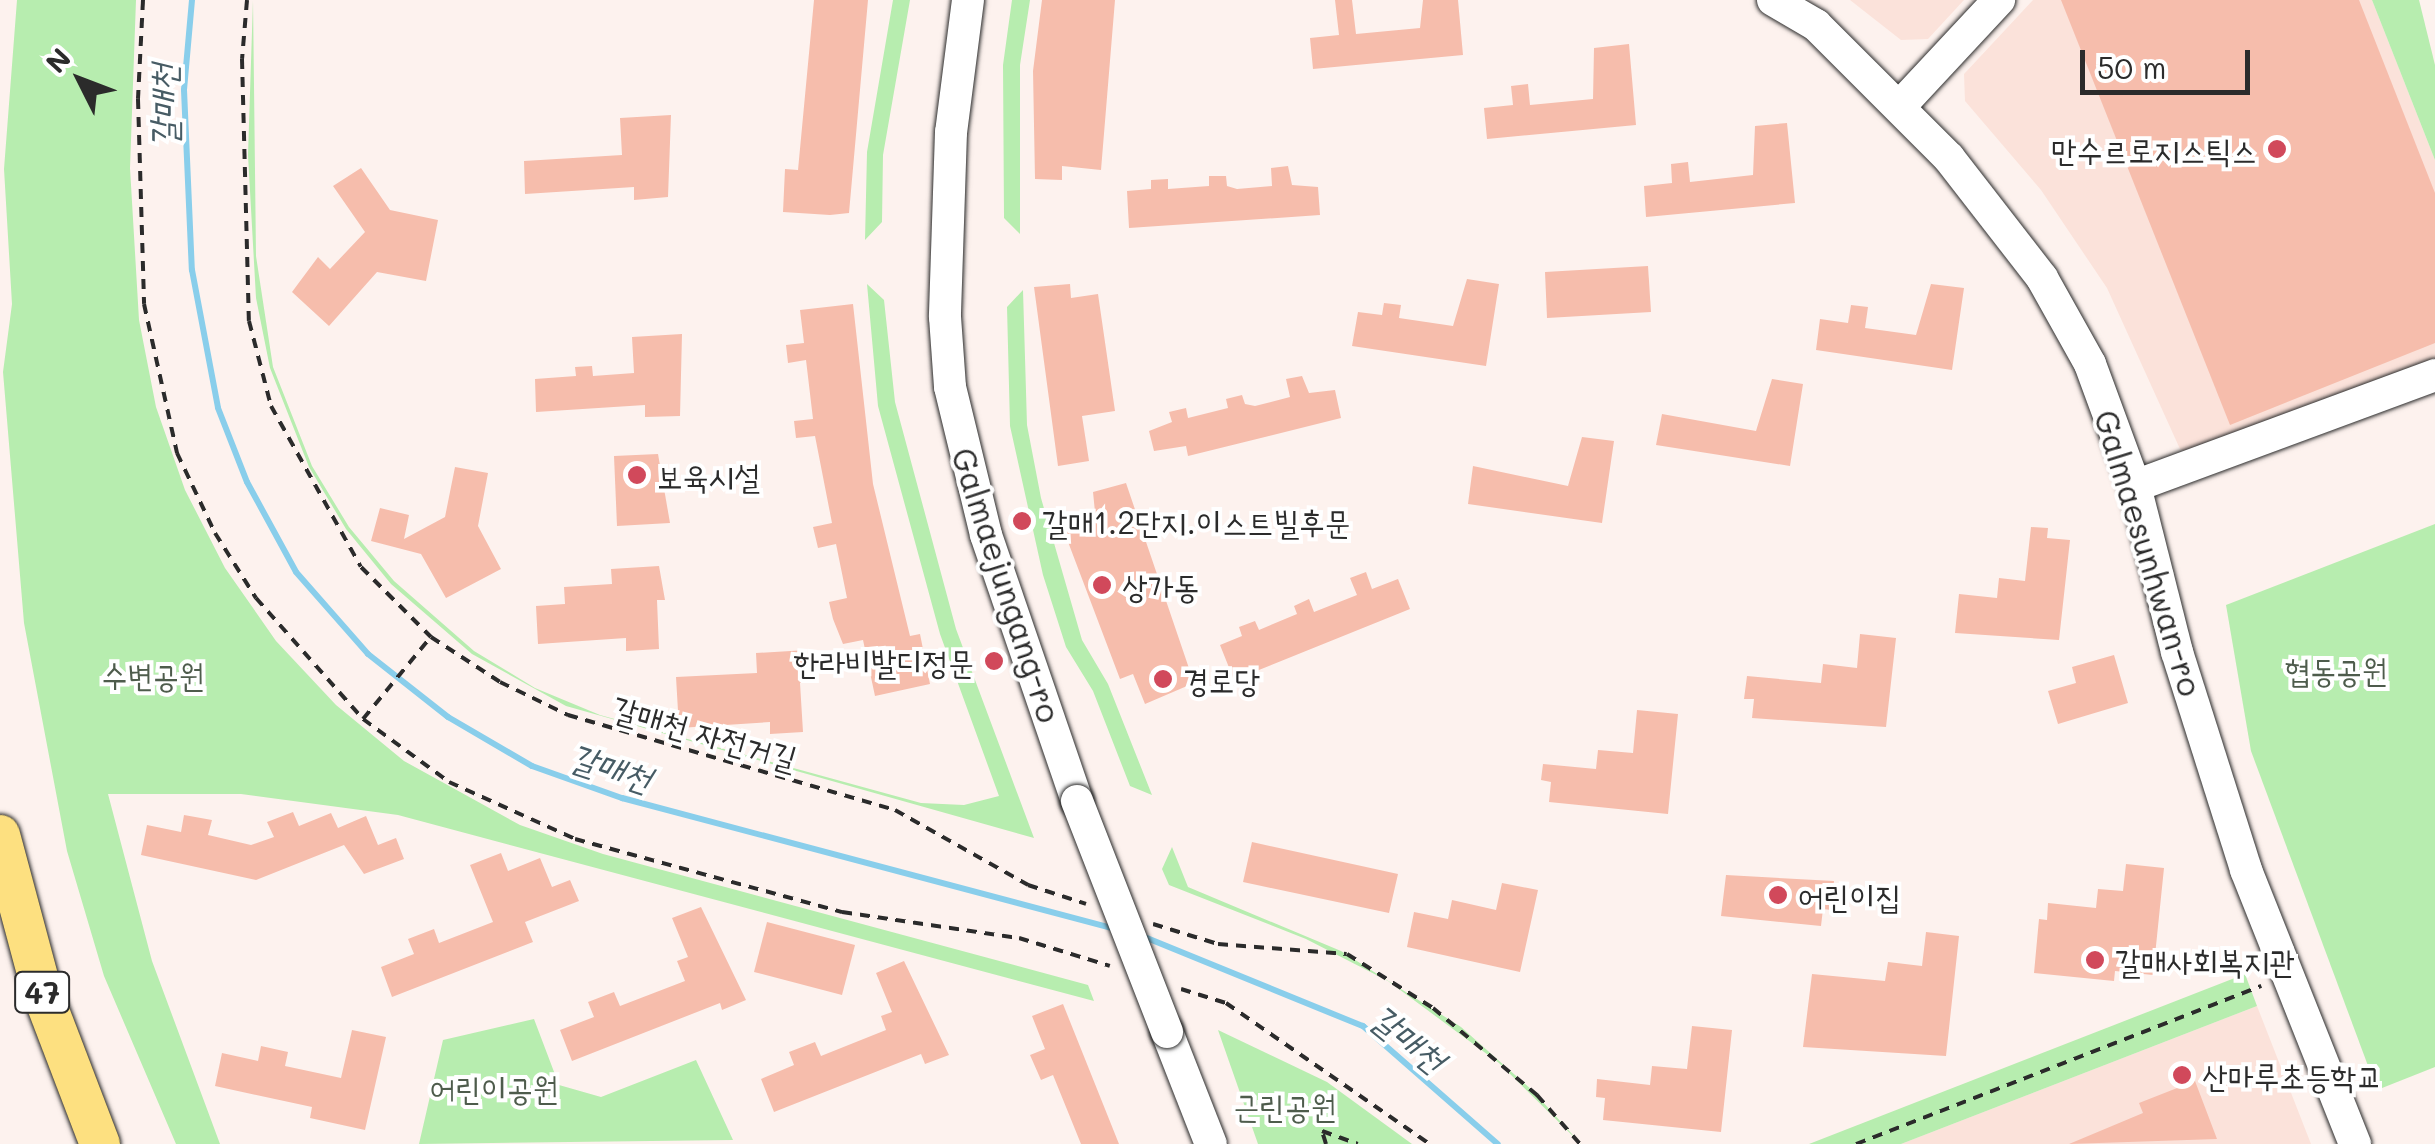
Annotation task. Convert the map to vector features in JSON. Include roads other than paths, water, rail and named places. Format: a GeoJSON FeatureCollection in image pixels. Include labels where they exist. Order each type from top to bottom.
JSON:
{"type":"FeatureCollection","features":[{"type":"Feature","properties":{"kind":"main road","name":"47"},"geometry":{"type":"LineString","coordinates":[[0,835],[43,996],[100,1144]]}},
{"type":"Feature","properties":{"kind":"street","name":"Galmaejungang-ro"},"geometry":{"type":"LineString","coordinates":[[968,0],[951,132],[945,317],[950,387],[986,535],[1077,801],[1211,1144]]}},
{"type":"Feature","properties":{"kind":"street","name":"Galmaesunhwan-ro"},"geometry":{"type":"LineString","coordinates":[[1773,0],[1816,24],[1901,104],[2042,278],[2090,364],[2135,486],[2177,652],[2235,836],[2355,1144]]}},
{"type":"Feature","properties":{"kind":"street"},"geometry":{"type":"LineString","coordinates":[[1901,104],[1999,0]]}},
{"type":"Feature","properties":{"kind":"street"},"geometry":{"type":"LineString","coordinates":[[2135,486],[2435,375]]}},
{"type":"Feature","properties":{"kind":"waterway","name":"갈매천"},"geometry":{"type":"LineString","coordinates":[[192,0],[184,90],[192,270],[218,408],[247,482],[296,572],[368,654],[448,717],[532,766],[622,798],[1115,929]]}},
{"type":"Feature","properties":{"kind":"waterway","name":"갈매천"},"geometry":{"type":"LineString","coordinates":[[1142,936],[1363,1026],[1498,1144]]}},
{"type":"Feature","properties":{"kind":"place","name":"만수르로지스틱스"},"geometry":{"type":"Point","coordinates":[2277,149]}},
{"type":"Feature","properties":{"kind":"place","name":"보육시설"},"geometry":{"type":"Point","coordinates":[637,475]}},
{"type":"Feature","properties":{"kind":"place","name":"갈매1.2단지.이스트빌후문"},"geometry":{"type":"Point","coordinates":[1022,521]}},
{"type":"Feature","properties":{"kind":"place","name":"상가동"},"geometry":{"type":"Point","coordinates":[1102,585]}},
{"type":"Feature","properties":{"kind":"place","name":"한라비발디정문"},"geometry":{"type":"Point","coordinates":[994,661]}},
{"type":"Feature","properties":{"kind":"place","name":"경로당"},"geometry":{"type":"Point","coordinates":[1163,679]}},
{"type":"Feature","properties":{"kind":"place","name":"어린이집"},"geometry":{"type":"Point","coordinates":[1778,895]}},
{"type":"Feature","properties":{"kind":"place","name":"갈매사회복지관"},"geometry":{"type":"Point","coordinates":[2095,960]}},
{"type":"Feature","properties":{"kind":"place","name":"산마루초등학교"},"geometry":{"type":"Point","coordinates":[2182,1075]}},
{"type":"Feature","properties":{"kind":"park label","name":"협동공원"},"geometry":{"type":"Point","coordinates":[2336,669]}},
{"type":"Feature","properties":{"kind":"park label","name":"수변공원"},"geometry":{"type":"Point","coordinates":[154,674]}},
{"type":"Feature","properties":{"kind":"park label","name":"어린이공원"},"geometry":{"type":"Point","coordinates":[494,1087]}},
{"type":"Feature","properties":{"kind":"park label","name":"근린공원"},"geometry":{"type":"Point","coordinates":[1285,1105]}}]}
